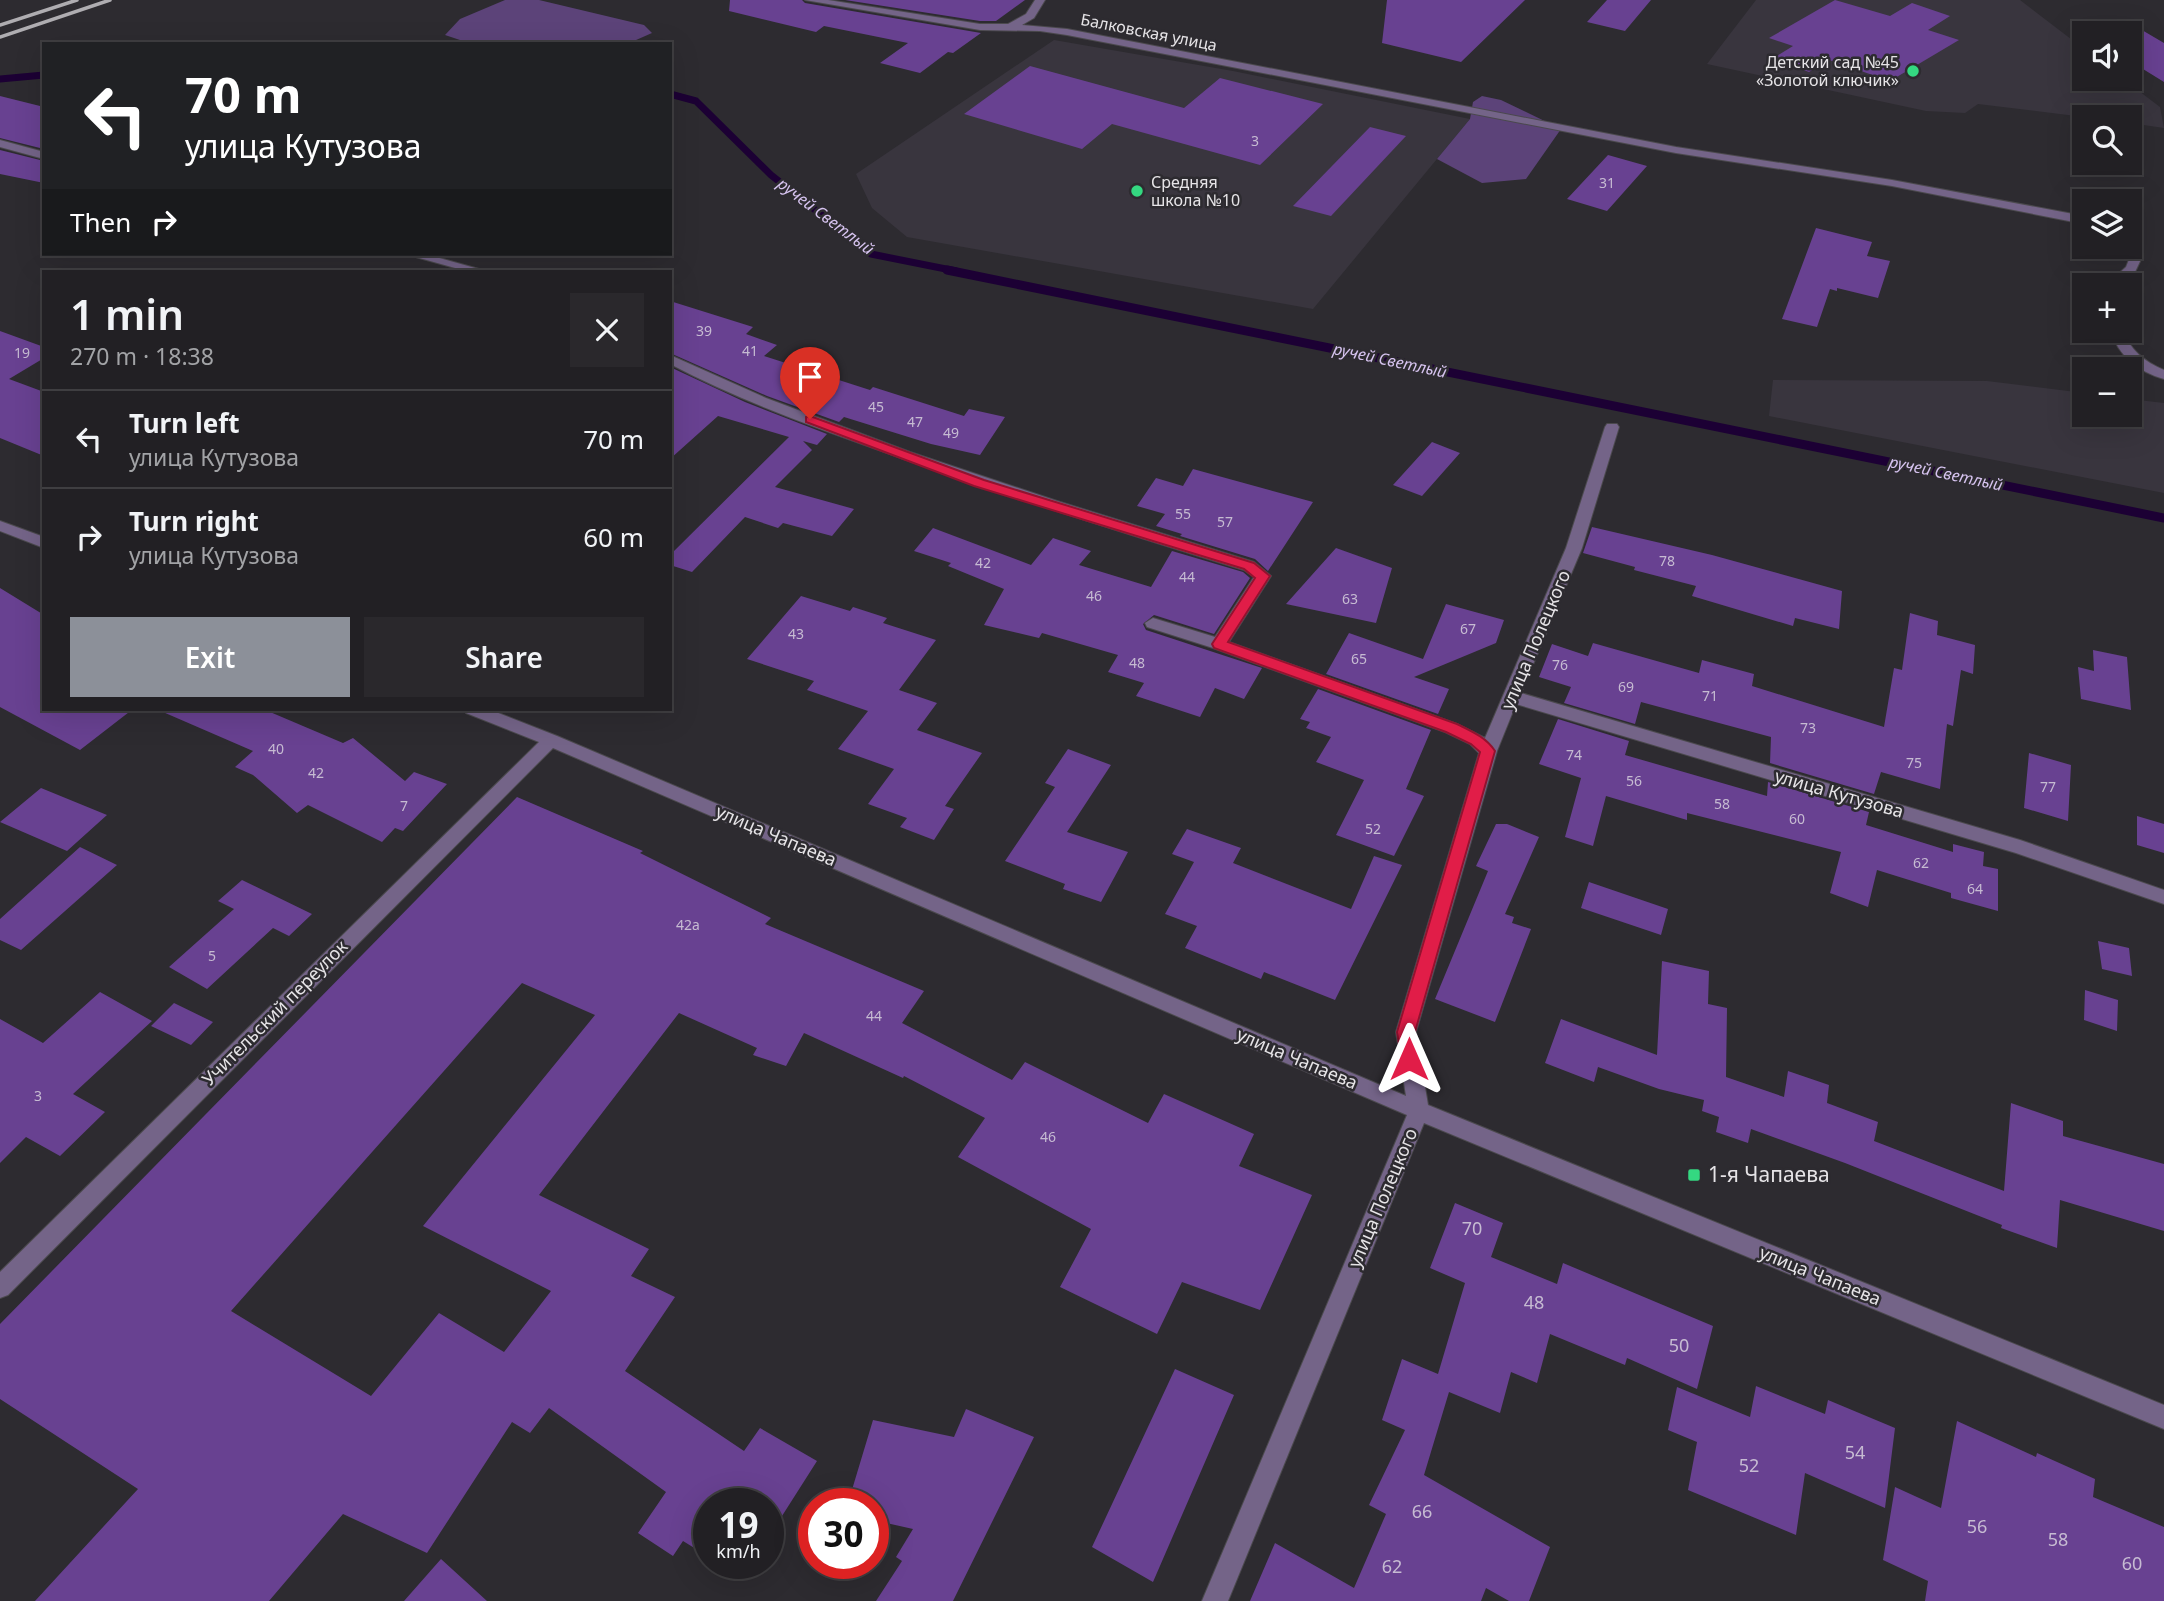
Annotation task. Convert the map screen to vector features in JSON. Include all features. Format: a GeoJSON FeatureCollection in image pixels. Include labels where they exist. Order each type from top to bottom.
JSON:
{"type":"FeatureCollection","features":[{"type":"Feature","properties":{"kind":"street","name":"Балковская улица"},"geometry":{"type":"LineString","coordinates":[[810,0],[980,27],[1040,28],[1067,32],[1676,150],[1892,183],[2072,218]]}},
{"type":"Feature","properties":{"kind":"street"},"geometry":{"type":"LineString","coordinates":[[1009,28],[1030,16],[1040,0]]}},
{"type":"Feature","properties":{"kind":"street"},"geometry":{"type":"LineString","coordinates":[[0,143],[42,155]]}},
{"type":"Feature","properties":{"kind":"street"},"geometry":{"type":"LineString","coordinates":[[419,256],[476,270]]}},
{"type":"Feature","properties":{"kind":"street"},"geometry":{"type":"LineString","coordinates":[[2122,343],[2133,358],[2164,375]]}},
{"type":"Feature","properties":{"kind":"street"},"geometry":{"type":"LineString","coordinates":[[672,360],[701,376],[762,401],[979,483],[1249,566],[1263,576],[1220,644]]}},
{"type":"Feature","properties":{"kind":"street","name":"улица Полецкого"},"geometry":{"type":"LineString","coordinates":[[1215,1601],[1419,1111],[1406,1032],[1488,751],[1574,548],[1612,427]]}},
{"type":"Feature","properties":{"kind":"street"},"geometry":{"type":"LineString","coordinates":[[0,526],[42,542]]}},
{"type":"Feature","properties":{"kind":"street"},"geometry":{"type":"LineString","coordinates":[[1153,622],[1451,728],[1476,740],[1488,751]]}},
{"type":"Feature","properties":{"kind":"street","name":"улица Кутузова"},"geometry":{"type":"LineString","coordinates":[[1513,697],[2020,847],[2164,897]]}},
{"type":"Feature","properties":{"kind":"street","name":"улица Чапаева"},"geometry":{"type":"LineString","coordinates":[[477,711],[551,740],[1419,1111],[2164,1417]]}},
{"type":"Feature","properties":{"kind":"street","name":"Учительский переулок"},"geometry":{"type":"LineString","coordinates":[[0,1287],[551,740]]}},
{"type":"Feature","properties":{"kind":"shaded area"},"geometry":{"type":"Polygon","coordinates":[[[505,0],[539,0],[644,25],[652,33],[632,42],[466,42],[445,35],[460,19],[505,0]]]}},
{"type":"Feature","properties":{"kind":"shaded area","name":"Детский сад №45 «Золотой ключик»"},"geometry":{"type":"Polygon","coordinates":[[[1756,0],[2020,0],[2072,40],[2072,91],[2139,91],[2160,107],[2164,128],[2142,125],[2142,105],[2072,105],[2072,116],[1978,104],[1965,113],[1926,111],[1707,64],[1756,0]]]}},
{"type":"Feature","properties":{"kind":"shaded area","name":"Средняя школа №10"},"geometry":{"type":"Polygon","coordinates":[[[1054,40],[1233,71],[1470,119],[1313,309],[907,237],[872,208],[856,174],[1054,40]]]}},
{"type":"Feature","properties":{"kind":"shaded area"},"geometry":{"type":"Polygon","coordinates":[[[1482,96],[1501,100],[1561,129],[1526,179],[1482,183],[1437,159],[1470,119],[1473,102],[1482,96]]]}},
{"type":"Feature","properties":{"kind":"shaded area"},"geometry":{"type":"Polygon","coordinates":[[[1773,380],[1987,381],[2072,392],[2072,427],[2142,427],[2142,400],[2164,403],[2164,493],[1769,416],[1773,380]]]}},
{"type":"Feature","properties":{"kind":"building"},"geometry":{"type":"Polygon","coordinates":[[[730,0],[802,0],[805,3],[981,33],[953,53],[948,52],[920,73],[880,63],[908,43],[824,26],[816,32],[729,11],[730,0]]]}},
{"type":"Feature","properties":{"kind":"building"},"geometry":{"type":"Polygon","coordinates":[[[845,0],[1025,0],[996,21],[980,21],[845,0]]]}},
{"type":"Feature","properties":{"kind":"building"},"geometry":{"type":"Polygon","coordinates":[[[1387,0],[1525,0],[1461,62],[1382,43],[1387,0]]]}},
{"type":"Feature","properties":{"kind":"building"},"geometry":{"type":"Polygon","coordinates":[[[1607,0],[1651,0],[1625,31],[1587,22],[1607,0]]]}},
{"type":"Feature","properties":{"kind":"building"},"geometry":{"type":"Polygon","coordinates":[[[1835,0],[1890,16],[1912,3],[1950,16],[1928,30],[1959,40],[1890,81],[1829,60],[1809,72],[1772,59],[1793,46],[1769,38],[1835,0]]]}},
{"type":"Feature","properties":{"kind":"building"},"geometry":{"type":"Polygon","coordinates":[[[2142,30],[2164,43],[2164,82],[2142,68],[2142,30]]]}},
{"type":"Feature","properties":{"kind":"building"},"geometry":{"type":"Polygon","coordinates":[[[1030,66],[1184,108],[1220,78],[1323,104],[1260,165],[1112,124],[1082,149],[964,114],[1030,66]]]}},
{"type":"Feature","properties":{"kind":"building"},"geometry":{"type":"Polygon","coordinates":[[[0,96],[42,106],[42,148],[0,138],[0,96]]]}},
{"type":"Feature","properties":{"kind":"building"},"geometry":{"type":"Polygon","coordinates":[[[1370,127],[1406,136],[1331,216],[1293,206],[1370,127]]]}},
{"type":"Feature","properties":{"kind":"building"},"geometry":{"type":"Polygon","coordinates":[[[0,150],[42,160],[42,183],[0,174],[0,150]]]}},
{"type":"Feature","properties":{"kind":"building"},"geometry":{"type":"Polygon","coordinates":[[[1608,155],[1647,166],[1607,211],[1567,199],[1608,155]]]}},
{"type":"Feature","properties":{"kind":"building"},"geometry":{"type":"Polygon","coordinates":[[[1816,228],[1872,242],[1867,256],[1890,261],[1878,298],[1837,288],[1837,291],[1830,289],[1817,327],[1782,319],[1816,228]]]}},
{"type":"Feature","properties":{"kind":"building"},"geometry":{"type":"Polygon","coordinates":[[[672,302],[753,327],[746,334],[777,345],[764,356],[870,390],[873,387],[964,416],[969,409],[1005,417],[980,455],[931,444],[844,417],[839,422],[767,396],[672,354],[672,302]]]}},
{"type":"Feature","properties":{"kind":"building"},"geometry":{"type":"Polygon","coordinates":[[[0,331],[42,346],[42,359],[9,379],[42,391],[42,455],[0,438],[0,331]]]}},
{"type":"Feature","properties":{"kind":"building"},"geometry":{"type":"Polygon","coordinates":[[[672,368],[745,402],[827,434],[817,445],[803,441],[812,450],[775,487],[854,509],[832,536],[783,523],[778,528],[745,517],[692,572],[672,566],[672,553],[789,437],[718,416],[672,457],[672,368]]]}},
{"type":"Feature","properties":{"kind":"building"},"geometry":{"type":"Polygon","coordinates":[[[1432,442],[1460,453],[1422,496],[1393,485],[1432,442]]]}},
{"type":"Feature","properties":{"kind":"building"},"geometry":{"type":"Polygon","coordinates":[[[1193,469],[1313,502],[1268,571],[1255,559],[1156,526],[1165,514],[1137,506],[1156,478],[1183,486],[1193,469]]]}},
{"type":"Feature","properties":{"kind":"building"},"geometry":{"type":"Polygon","coordinates":[[[1592,527],[1712,555],[1842,591],[1839,629],[1795,618],[1793,626],[1692,596],[1696,586],[1583,553],[1592,527]]]}},
{"type":"Feature","properties":{"kind":"building"},"geometry":{"type":"Polygon","coordinates":[[[933,528],[1031,565],[1053,538],[1091,551],[1079,565],[1151,587],[1172,551],[1243,572],[1250,578],[1214,634],[1154,615],[1143,624],[1146,630],[1262,668],[1244,699],[1215,688],[1200,717],[1136,696],[1144,683],[1108,672],[1118,655],[1042,633],[1039,638],[984,625],[1004,589],[948,566],[951,563],[914,551],[933,528]]]}},
{"type":"Feature","properties":{"kind":"building"},"geometry":{"type":"Polygon","coordinates":[[[1336,548],[1392,568],[1376,623],[1286,604],[1336,548]]]}},
{"type":"Feature","properties":{"kind":"building"},"geometry":{"type":"Polygon","coordinates":[[[0,588],[42,614],[42,711],[130,711],[80,750],[0,707],[0,588]]]}},
{"type":"Feature","properties":{"kind":"building"},"geometry":{"type":"Polygon","coordinates":[[[801,596],[850,611],[853,607],[887,618],[883,623],[936,640],[899,690],[937,703],[917,730],[982,753],[945,806],[954,809],[934,840],[900,827],[907,818],[868,804],[894,769],[838,749],[868,711],[807,690],[814,681],[747,659],[801,596]]]}},
{"type":"Feature","properties":{"kind":"building"},"geometry":{"type":"Polygon","coordinates":[[[1446,604],[1504,620],[1496,643],[1414,677],[1449,689],[1438,714],[1326,674],[1349,633],[1423,659],[1446,604]]]}},
{"type":"Feature","properties":{"kind":"building"},"geometry":{"type":"Polygon","coordinates":[[[1910,613],[1938,621],[1937,635],[1975,645],[1973,674],[1961,670],[1953,726],[1947,724],[1940,789],[1881,772],[1874,794],[1770,763],[1771,737],[1641,702],[1635,724],[1564,703],[1571,687],[1539,677],[1552,644],[1588,656],[1593,643],[1699,673],[1702,660],[1754,674],[1752,686],[1884,727],[1894,668],[1902,670],[1910,613]]]}},
{"type":"Feature","properties":{"kind":"building"},"geometry":{"type":"Polygon","coordinates":[[[2093,650],[2127,657],[2131,710],[2081,699],[2078,667],[2094,671],[2093,650]]]}},
{"type":"Feature","properties":{"kind":"building"},"geometry":{"type":"Polygon","coordinates":[[[1318,689],[1431,730],[1406,789],[1424,796],[1394,856],[1336,835],[1364,780],[1316,762],[1331,737],[1306,728],[1310,722],[1300,719],[1318,689]]]}},
{"type":"Feature","properties":{"kind":"building"},"geometry":{"type":"Polygon","coordinates":[[[161,711],[268,711],[343,743],[353,738],[405,781],[414,772],[447,784],[403,831],[395,828],[382,842],[308,805],[297,813],[253,775],[235,767],[253,751],[161,711]]]}},
{"type":"Feature","properties":{"kind":"building"},"geometry":{"type":"Polygon","coordinates":[[[1558,719],[1629,741],[1625,755],[1767,796],[1768,782],[1869,812],[1866,825],[1953,852],[1953,844],[1984,852],[1983,866],[1998,869],[1998,911],[1951,898],[1951,893],[1877,870],[1868,907],[1830,893],[1841,852],[1687,813],[1687,820],[1606,796],[1593,846],[1565,837],[1581,778],[1539,764],[1558,719]]]}},
{"type":"Feature","properties":{"kind":"building"},"geometry":{"type":"Polygon","coordinates":[[[1068,749],[1111,765],[1067,832],[1128,852],[1101,902],[1063,889],[1065,884],[1005,861],[1055,787],[1045,783],[1068,749]]]}},
{"type":"Feature","properties":{"kind":"building"},"geometry":{"type":"Polygon","coordinates":[[[2029,753],[2071,765],[2068,821],[2024,808],[2029,753]]]}},
{"type":"Feature","properties":{"kind":"building"},"geometry":{"type":"Polygon","coordinates":[[[41,788],[107,815],[67,851],[0,822],[41,788]]]}},
{"type":"Feature","properties":{"kind":"building"},"geometry":{"type":"Polygon","coordinates":[[[517,797],[643,851],[640,853],[771,918],[765,924],[924,991],[902,1023],[1012,1080],[1025,1062],[1148,1123],[1164,1094],[1254,1134],[1239,1166],[1312,1195],[1260,1310],[1182,1282],[1157,1334],[1060,1287],[1091,1229],[958,1157],[985,1118],[904,1076],[903,1078],[804,1033],[786,1066],[753,1055],[757,1048],[679,1013],[539,1195],[649,1249],[631,1276],[675,1297],[625,1371],[744,1451],[760,1428],[817,1461],[784,1513],[784,1488],[693,1488],[693,1547],[683,1541],[673,1556],[638,1533],[666,1492],[549,1408],[530,1433],[512,1422],[427,1553],[343,1514],[269,1601],[35,1601],[138,1489],[0,1399],[0,1324],[517,797]],[[522,983],[231,1311],[371,1396],[439,1313],[504,1352],[551,1291],[423,1226],[595,1015],[522,983]]]}},
{"type":"Feature","properties":{"kind":"building"},"geometry":{"type":"Polygon","coordinates":[[[2137,816],[2164,824],[2164,853],[2137,845],[2137,816]]]}},
{"type":"Feature","properties":{"kind":"building"},"geometry":{"type":"Polygon","coordinates":[[[1496,824],[1507,824],[1539,837],[1505,914],[1514,917],[1512,923],[1531,929],[1495,1022],[1435,999],[1488,871],[1476,866],[1496,824]]]}},
{"type":"Feature","properties":{"kind":"building"},"geometry":{"type":"Polygon","coordinates":[[[1187,829],[1241,848],[1233,863],[1351,909],[1374,856],[1402,865],[1335,1000],[1264,972],[1261,979],[1185,948],[1197,926],[1165,914],[1194,862],[1172,854],[1187,829]]]}},
{"type":"Feature","properties":{"kind":"building"},"geometry":{"type":"Polygon","coordinates":[[[80,847],[117,865],[21,950],[0,940],[0,919],[80,847]]]}},
{"type":"Feature","properties":{"kind":"building"},"geometry":{"type":"Polygon","coordinates":[[[242,880],[312,914],[289,936],[273,928],[207,989],[169,967],[234,909],[218,901],[242,880]]]}},
{"type":"Feature","properties":{"kind":"building"},"geometry":{"type":"Polygon","coordinates":[[[1589,882],[1668,909],[1661,935],[1581,908],[1589,882]]]}},
{"type":"Feature","properties":{"kind":"building"},"geometry":{"type":"Polygon","coordinates":[[[2098,941],[2129,948],[2132,976],[2102,969],[2098,941]]]}},
{"type":"Feature","properties":{"kind":"building"},"geometry":{"type":"Polygon","coordinates":[[[1662,961],[1709,971],[1708,1004],[1727,1008],[1726,1077],[1784,1097],[1788,1071],[1829,1085],[1827,1103],[1878,1122],[1874,1141],[2004,1191],[2011,1103],[2063,1121],[2063,1136],[2164,1164],[2164,1231],[2060,1200],[2057,1248],[2001,1228],[2002,1225],[1845,1163],[1751,1129],[1748,1143],[1716,1132],[1719,1117],[1702,1111],[1704,1100],[1659,1089],[1598,1067],[1594,1082],[1545,1063],[1561,1019],[1657,1055],[1662,961]]]}},
{"type":"Feature","properties":{"kind":"building"},"geometry":{"type":"Polygon","coordinates":[[[2085,990],[2118,1000],[2117,1031],[2084,1020],[2085,990]]]}},
{"type":"Feature","properties":{"kind":"building"},"geometry":{"type":"Polygon","coordinates":[[[100,992],[152,1021],[73,1094],[105,1112],[60,1156],[26,1137],[0,1163],[0,1019],[43,1043],[100,992]]]}},
{"type":"Feature","properties":{"kind":"building"},"geometry":{"type":"Polygon","coordinates":[[[174,1003],[213,1022],[191,1045],[151,1026],[174,1003]]]}},
{"type":"Feature","properties":{"kind":"building"},"geometry":{"type":"Polygon","coordinates":[[[1455,1203],[1503,1223],[1491,1257],[1557,1284],[1563,1263],[1713,1326],[1697,1389],[1627,1358],[1625,1365],[1550,1334],[1537,1383],[1511,1372],[1500,1413],[1449,1392],[1424,1475],[1550,1547],[1529,1601],[1509,1601],[1486,1588],[1481,1601],[1250,1601],[1275,1543],[1354,1588],[1386,1514],[1369,1505],[1405,1430],[1382,1420],[1402,1359],[1438,1374],[1465,1283],[1430,1268],[1455,1203]]]}},
{"type":"Feature","properties":{"kind":"building"},"geometry":{"type":"Polygon","coordinates":[[[1175,1369],[1234,1395],[1153,1582],[1092,1547],[1175,1369]]]}},
{"type":"Feature","properties":{"kind":"building"},"geometry":{"type":"Polygon","coordinates":[[[1756,1386],[1825,1414],[1828,1400],[1895,1428],[1885,1508],[1805,1473],[1796,1535],[1688,1490],[1697,1442],[1668,1430],[1677,1387],[1750,1417],[1756,1386]]]}},
{"type":"Feature","properties":{"kind":"building"},"geometry":{"type":"Polygon","coordinates":[[[966,1409],[1034,1437],[953,1601],[876,1601],[902,1561],[896,1557],[913,1529],[889,1524],[889,1488],[853,1488],[873,1420],[954,1437],[966,1409]]]}},
{"type":"Feature","properties":{"kind":"building"},"geometry":{"type":"Polygon","coordinates":[[[1957,1421],[2036,1457],[2037,1453],[2095,1479],[2093,1497],[2164,1527],[2164,1601],[1925,1601],[1928,1581],[1883,1560],[1895,1487],[1941,1508],[1957,1421]]]}},
{"type":"Feature","properties":{"kind":"building"},"geometry":{"type":"Polygon","coordinates":[[[441,1559],[487,1601],[404,1601],[441,1559]]]}},
{"type":"Feature","properties":{"kind":"waterway","name":"ручей Светлый"},"geometry":{"type":"LineString","coordinates":[[0,79],[42,75]]}},
{"type":"Feature","properties":{"kind":"waterway","name":"ручей Светлый"},"geometry":{"type":"LineString","coordinates":[[672,95],[696,101],[771,175],[871,254],[956,271]]}},
{"type":"Feature","properties":{"kind":"waterway","name":"ручей Светлый"},"geometry":{"type":"LineString","coordinates":[[947,270],[2164,518]]}},
{"type":"Feature","properties":{"kind":"railway"},"geometry":{"type":"LineString","coordinates":[[0,25],[77,0]]}},
{"type":"Feature","properties":{"kind":"railway"},"geometry":{"type":"LineString","coordinates":[[0,37],[110,0]]}},
{"type":"Feature","properties":{"kind":"place","name":"Детский сад №45 «Золотой ключик»"},"geometry":{"type":"Point","coordinates":[1913,71]}},
{"type":"Feature","properties":{"kind":"place","name":"Средняя школа №10"},"geometry":{"type":"Point","coordinates":[1137,191]}},
{"type":"Feature","properties":{"kind":"place","name":"1-я Чапаева"},"geometry":{"type":"Point","coordinates":[1694,1175]}},
{"type":"Feature","properties":{"kind":"route"},"geometry":{"type":"LineString","coordinates":[[810,419],[979,483],[1249,566],[1263,576],[1220,644],[1451,728],[1476,740],[1488,751],[1406,1032],[1409,1059]]}}]}
